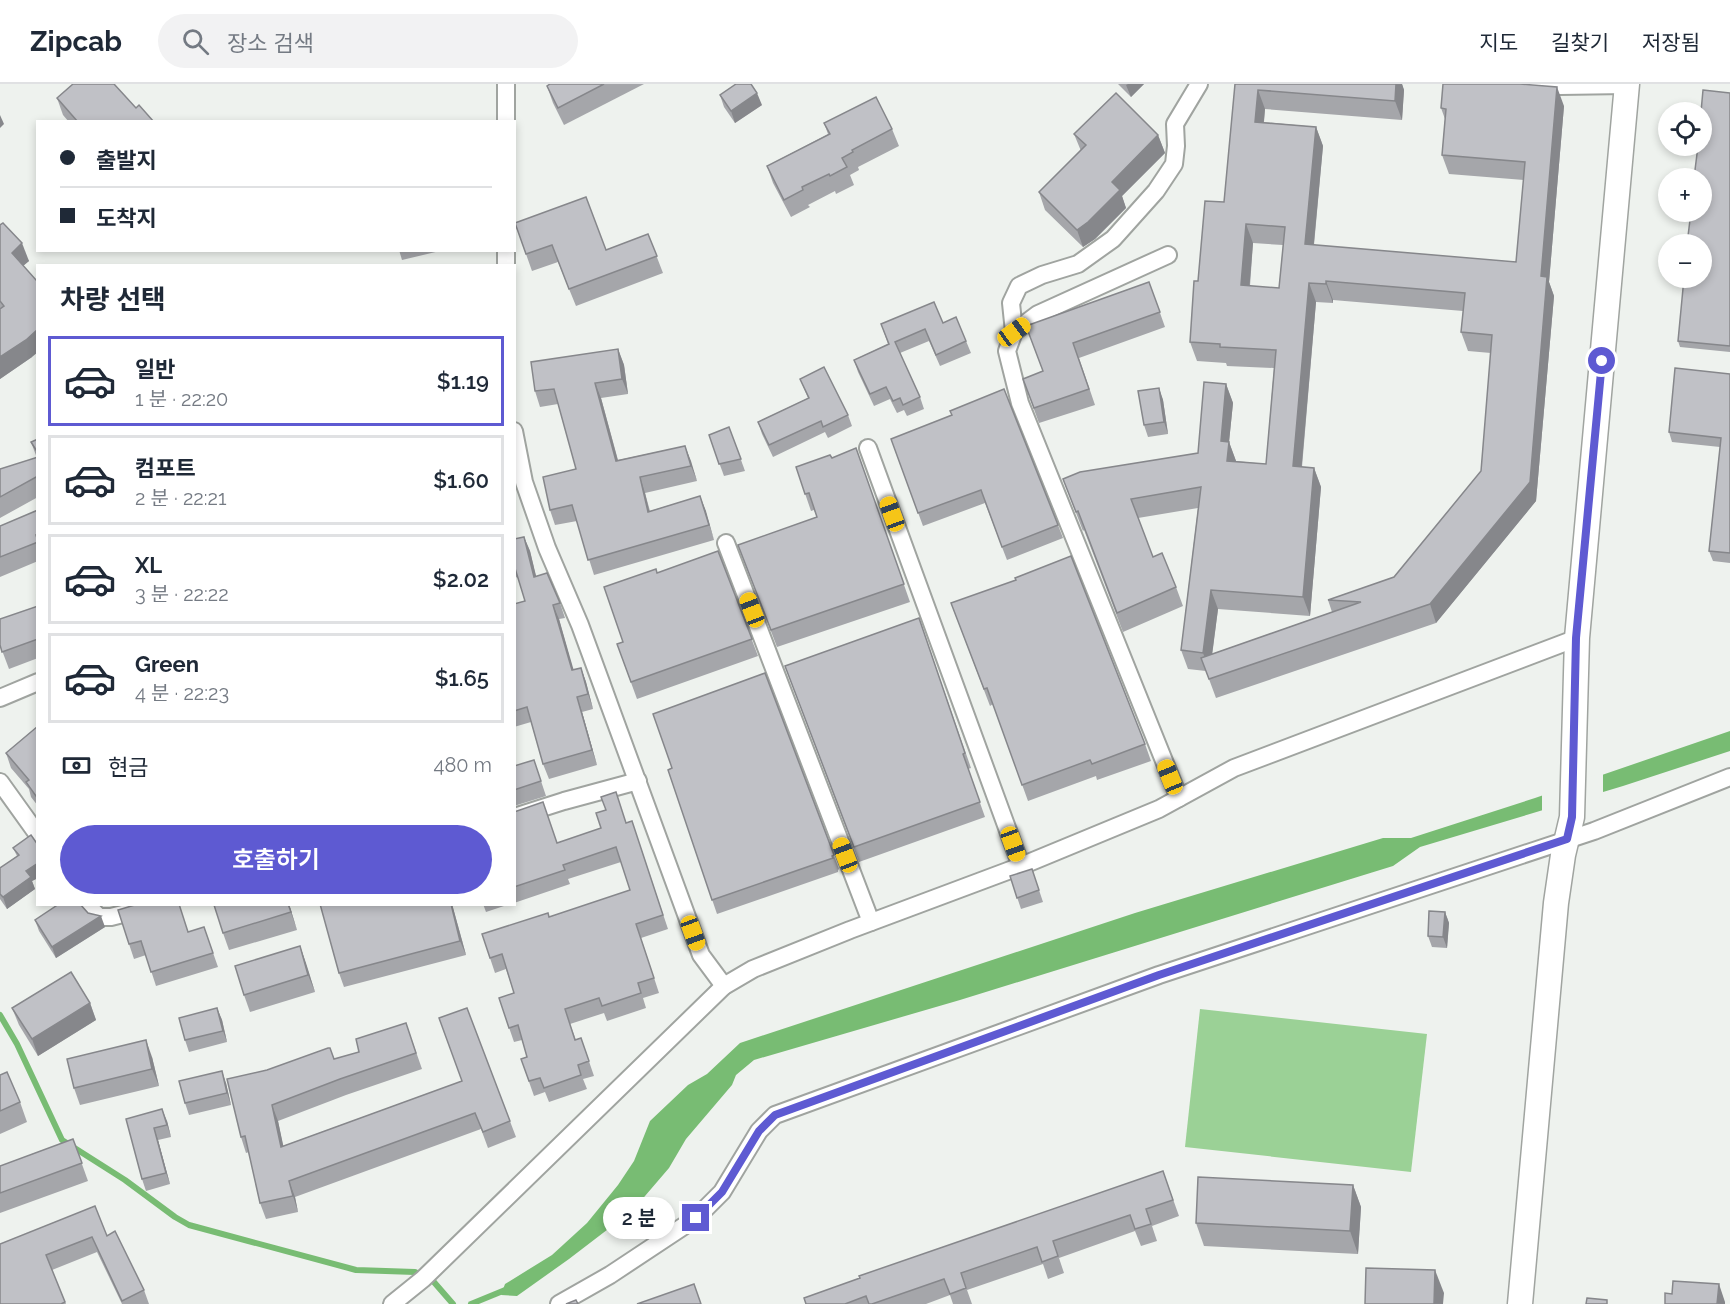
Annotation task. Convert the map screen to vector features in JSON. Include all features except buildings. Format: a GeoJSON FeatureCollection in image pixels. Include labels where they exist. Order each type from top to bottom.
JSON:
{"type":"FeatureCollection","features":[{"type":"Feature","properties":{"kind":"street"},"geometry":{"type":"LineString","coordinates":[[506,84],[506,120]]}},
{"type":"Feature","properties":{"kind":"street"},"geometry":{"type":"LineString","coordinates":[[1179,798],[1020,403],[1007,351],[1014,332],[1011,303],[1019,286],[1042,275],[1078,264],[1113,239],[1156,191],[1174,164],[1175,124],[1199,84]]}},
{"type":"Feature","properties":{"kind":"street"},"geometry":{"type":"LineString","coordinates":[[1521,1304],[1556,903],[1569,828],[1576,638],[1627,84],[1560,86],[1535,84]]}},
{"type":"Feature","properties":{"kind":"street"},"geometry":{"type":"LineString","coordinates":[[1014,332],[1038,314],[1168,255]]}},
{"type":"Feature","properties":{"kind":"street"},"geometry":{"type":"LineString","coordinates":[[516,441],[524,482],[547,548],[580,625],[701,955],[724,986]]}},
{"type":"Feature","properties":{"kind":"street"},"geometry":{"type":"LineString","coordinates":[[868,448],[1021,866]]}},
{"type":"Feature","properties":{"kind":"street"},"geometry":{"type":"LineString","coordinates":[[726,543],[871,922]]}},
{"type":"Feature","properties":{"kind":"street"},"geometry":{"type":"LineString","coordinates":[[392,1304],[426,1276],[724,986],[753,969],[1021,866],[1159,809],[1234,768],[1576,638]]}},
{"type":"Feature","properties":{"kind":"street"},"geometry":{"type":"LineString","coordinates":[[0,698],[36,683]]}},
{"type":"Feature","properties":{"kind":"street"},"geometry":{"type":"LineString","coordinates":[[559,1304],[610,1275],[696,1218],[722,1192],[759,1131],[775,1115],[1569,828],[1730,777]]}},
{"type":"Feature","properties":{"kind":"street"},"geometry":{"type":"LineString","coordinates":[[516,816],[638,781]]}},
{"type":"Feature","properties":{"kind":"street"},"geometry":{"type":"LineString","coordinates":[[0,782],[36,832]]}},
{"type":"Feature","properties":{"kind":"street"},"geometry":{"type":"LineString","coordinates":[[88,906],[99,917],[111,917],[154,906]]}},
{"type":"Feature","properties":{"kind":"shaded area"},"geometry":{"type":"Polygon","coordinates":[[[1730,731],[1730,751],[1420,847],[1393,866],[960,1000],[754,1060],[736,1075],[732,1085],[686,1139],[669,1168],[633,1210],[517,1296],[501,1295],[505,1284],[552,1255],[587,1223],[634,1161],[650,1121],[688,1085],[707,1074],[740,1043],[1135,913],[1383,838],[1411,838],[1730,731]]]}},
{"type":"Feature","properties":{"kind":"shaded area"},"geometry":{"type":"Polygon","coordinates":[[[1200,1009],[1427,1034],[1411,1172],[1185,1147],[1200,1009]]]}},
{"type":"Feature","properties":{"kind":"pier"},"geometry":{"type":"Polygon","coordinates":[[[1603,773],[1603,796],[1542,814],[1542,793],[1603,773]]]}},
{"type":"Feature","properties":{"kind":"waterway"},"geometry":{"type":"LineString","coordinates":[[0,1015],[17,1044],[62,1140],[125,1180],[175,1217],[189,1225],[356,1270],[415,1272],[433,1281],[453,1304]]}},
{"type":"Feature","properties":{"kind":"waterway"},"geometry":{"type":"LineString","coordinates":[[471,1304],[510,1288]]}},
{"type":"Feature","properties":{"kind":"route"},"geometry":{"type":"LineString","coordinates":[[696,1218],[722,1192],[759,1131],[775,1115],[1159,975],[1567,839],[1572,817],[1576,638],[1602,361]]}}]}
